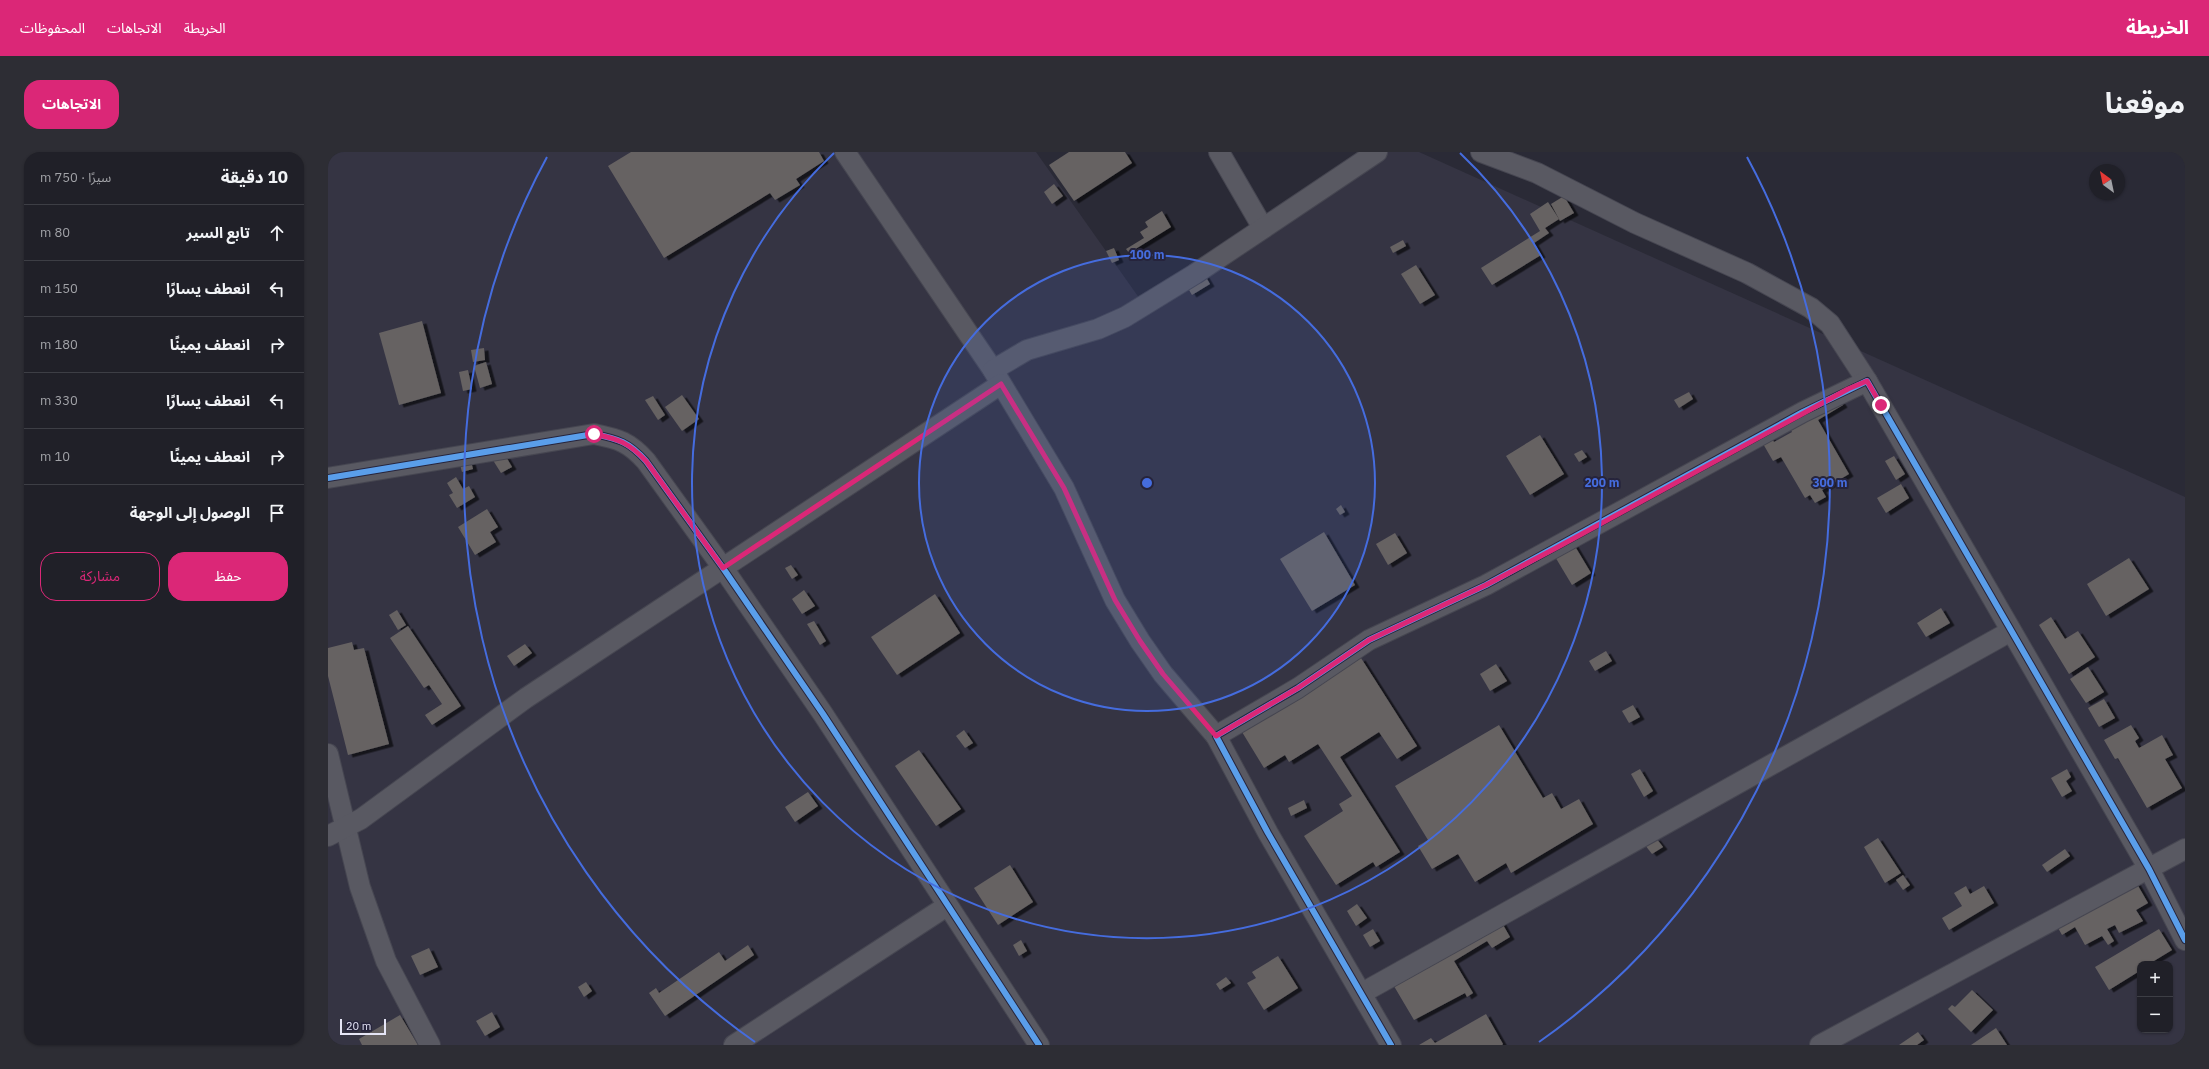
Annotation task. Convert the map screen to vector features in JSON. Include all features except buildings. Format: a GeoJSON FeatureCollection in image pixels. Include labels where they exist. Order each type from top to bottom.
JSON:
{"type":"FeatureCollection","features":[{"type":"Feature","properties":{"kind":"street"},"geometry":{"type":"LineString","coordinates":[[845,152],[997,377],[1064,488],[1115,600],[1140,641],[1163,674],[1216,736],[1268,833],[1391,1045]]}},
{"type":"Feature","properties":{"kind":"street"},"geometry":{"type":"LineString","coordinates":[[1219,152],[1263,228]]}},
{"type":"Feature","properties":{"kind":"street"},"geometry":{"type":"LineString","coordinates":[[336,832],[361,819],[526,698],[723,568],[997,377],[1027,350],[1098,329],[1125,317],[1195,274],[1377,152]]}},
{"type":"Feature","properties":{"kind":"street"},"geometry":{"type":"LineString","coordinates":[[1481,152],[1536,173],[1635,223],[1747,273],[1811,308],[1830,324],[1867,381],[2149,869],[2185,940]]}},
{"type":"Feature","properties":{"kind":"street"},"geometry":{"type":"LineString","coordinates":[[1216,736],[1298,688],[1369,640],[1486,585],[1803,412],[1867,381]]}},
{"type":"Feature","properties":{"kind":"street"},"geometry":{"type":"LineString","coordinates":[[328,478],[561,438],[594,434],[618,439],[633,447],[646,461],[723,568],[823,714],[1039,1045]]}},
{"type":"Feature","properties":{"kind":"street"},"geometry":{"type":"LineString","coordinates":[[1362,994],[2011,631]]}},
{"type":"Feature","properties":{"kind":"street"},"geometry":{"type":"LineString","coordinates":[[328,754],[336,832],[360,887],[386,960],[430,1045]]}},
{"type":"Feature","properties":{"kind":"street"},"geometry":{"type":"LineString","coordinates":[[1820,1045],[2185,849]]}},
{"type":"Feature","properties":{"kind":"street"},"geometry":{"type":"LineString","coordinates":[[734,1045],[947,906]]}},
{"type":"Feature","properties":{"kind":"shaded area"},"geometry":{"type":"Polygon","coordinates":[[[328,152],[1036,152],[1142,302],[1362,152],[1419,152],[2185,497],[2185,1045],[328,1045],[328,152]]]}},
{"type":"Feature","properties":{"kind":"cycle path"},"geometry":{"type":"LineString","coordinates":[[1391,1045],[1268,833],[1216,736],[1298,688],[1369,640],[1486,585],[1803,412],[1867,381],[2149,869],[2185,940]]}},
{"type":"Feature","properties":{"kind":"cycle path"},"geometry":{"type":"LineString","coordinates":[[328,478],[594,434],[629,445],[646,461],[723,568],[823,714],[1039,1045]]}},
{"type":"Feature","properties":{"kind":"route"},"geometry":{"type":"LineString","coordinates":[[594,434],[618,439],[633,447],[646,461],[723,568],[1001,384],[1064,488],[1079,518],[1092,552],[1115,600],[1140,641],[1163,674],[1216,736],[1298,688],[1369,640],[1486,585],[1803,412],[1848,389],[1867,381],[1881,405]]}}]}
